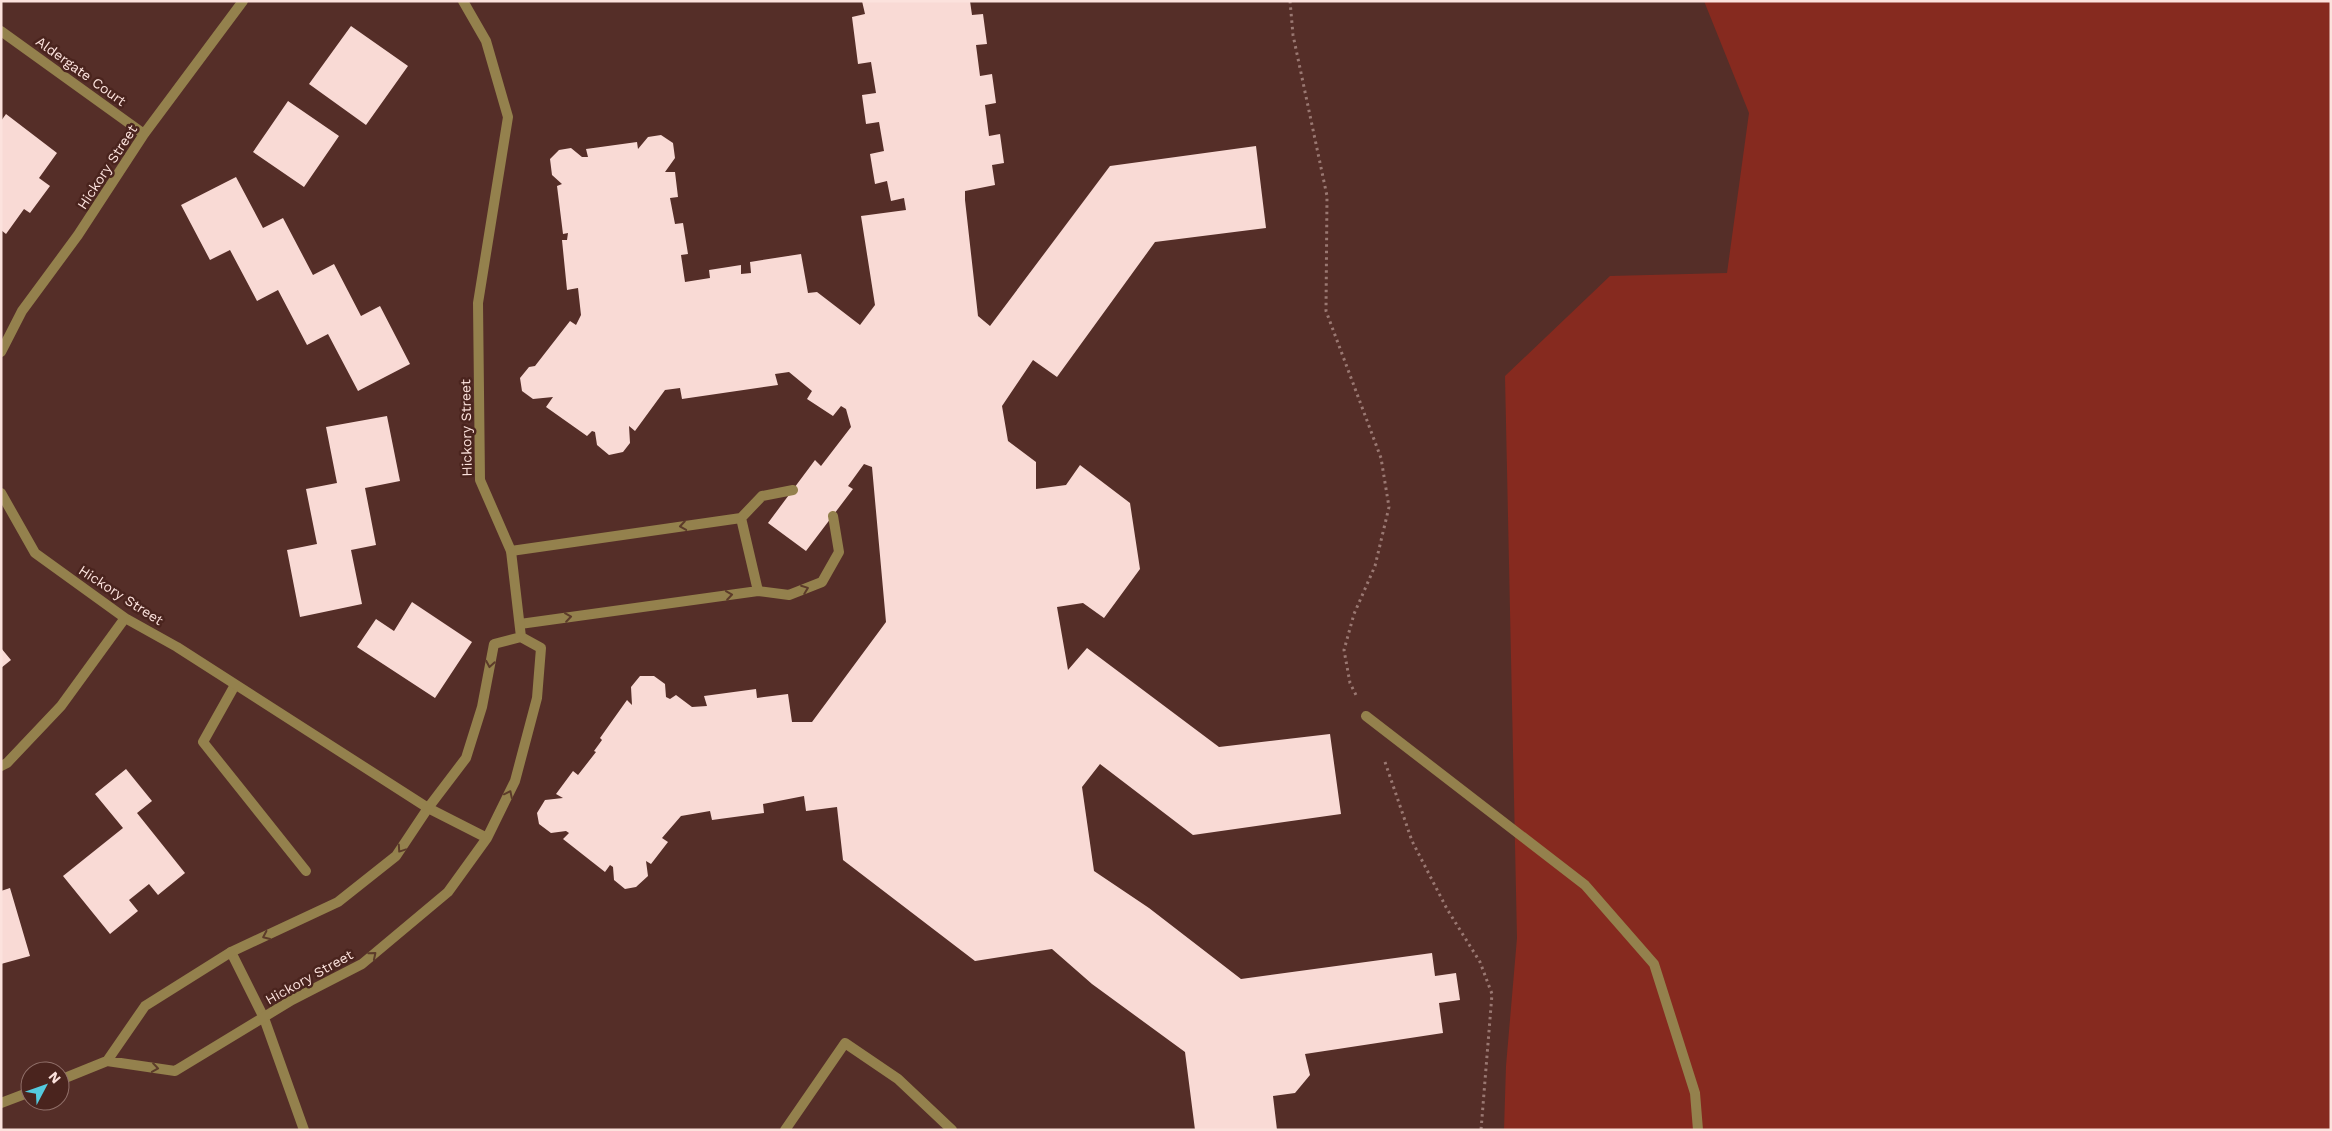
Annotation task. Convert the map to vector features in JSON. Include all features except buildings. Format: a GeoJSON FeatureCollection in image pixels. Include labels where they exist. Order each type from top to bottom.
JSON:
{"type":"FeatureCollection","features":[{"type":"Feature","properties":{"kind":"street","name":"Hickory Street"},"geometry":{"type":"LineString","coordinates":[[1,352],[22,311],[78,235],[144,134],[243,1]]}},
{"type":"Feature","properties":{"kind":"street","name":"Hickory Street"},"geometry":{"type":"LineString","coordinates":[[107,1061],[176,1071],[292,1000],[362,964],[448,892],[487,838],[515,781],[537,698],[541,648],[521,637],[511,551],[480,480],[478,303],[508,117],[486,41],[463,1]]}},
{"type":"Feature","properties":{"kind":"street","name":"Aldergate Court"},"geometry":{"type":"LineString","coordinates":[[1,31],[144,134]]}},
{"type":"Feature","properties":{"kind":"street"},"geometry":{"type":"LineString","coordinates":[[511,551],[741,518],[762,496],[793,490]]}},
{"type":"Feature","properties":{"kind":"street","name":"Hickory Street"},"geometry":{"type":"LineString","coordinates":[[1,493],[35,553],[125,618],[177,647],[428,808],[487,838]]}},
{"type":"Feature","properties":{"kind":"street"},"geometry":{"type":"LineString","coordinates":[[520,624],[758,591],[789,595],[822,582],[839,552],[833,516]]}},
{"type":"Feature","properties":{"kind":"street"},"geometry":{"type":"LineString","coordinates":[[741,518],[758,591]]}},
{"type":"Feature","properties":{"kind":"street"},"geometry":{"type":"LineString","coordinates":[[1,766],[7,763],[61,706],[125,618]]}},
{"type":"Feature","properties":{"kind":"street"},"geometry":{"type":"LineString","coordinates":[[70,1076],[107,1061],[145,1006],[231,952],[338,902],[396,856],[428,808],[466,758],[482,707],[494,644],[521,637]]}},
{"type":"Feature","properties":{"kind":"street"},"geometry":{"type":"LineString","coordinates":[[235,685],[203,742],[306,871]]}},
{"type":"Feature","properties":{"kind":"street"},"geometry":{"type":"LineString","coordinates":[[1366,716],[1585,886],[1654,964],[1695,1093],[1698,1130]]}},
{"type":"Feature","properties":{"kind":"street"},"geometry":{"type":"LineString","coordinates":[[231,952],[264,1018],[304,1130]]}},
{"type":"Feature","properties":{"kind":"street"},"geometry":{"type":"LineString","coordinates":[[785,1130],[845,1043],[898,1079],[952,1130]]}},
{"type":"Feature","properties":{"kind":"street"},"geometry":{"type":"LineString","coordinates":[[1,1103],[20,1096]]}},
{"type":"Feature","properties":{"kind":"path"},"geometry":{"type":"LineString","coordinates":[[1290,1],[1293,35],[1327,196],[1326,310],[1381,458],[1389,507],[1375,566],[1354,614],[1344,650],[1350,683],[1366,716]]}},
{"type":"Feature","properties":{"kind":"path"},"geometry":{"type":"LineString","coordinates":[[1384,761],[1412,841],[1447,908],[1480,962],[1492,994],[1481,1130]]}},
{"type":"Feature","properties":{"kind":"shaded area"},"geometry":{"type":"Polygon","coordinates":[[[1704,1],[2331,1],[2331,1130],[1504,1130],[1506,1066],[1517,938],[1505,376],[1610,276],[1727,273],[1749,113],[1704,1]]]}}]}
